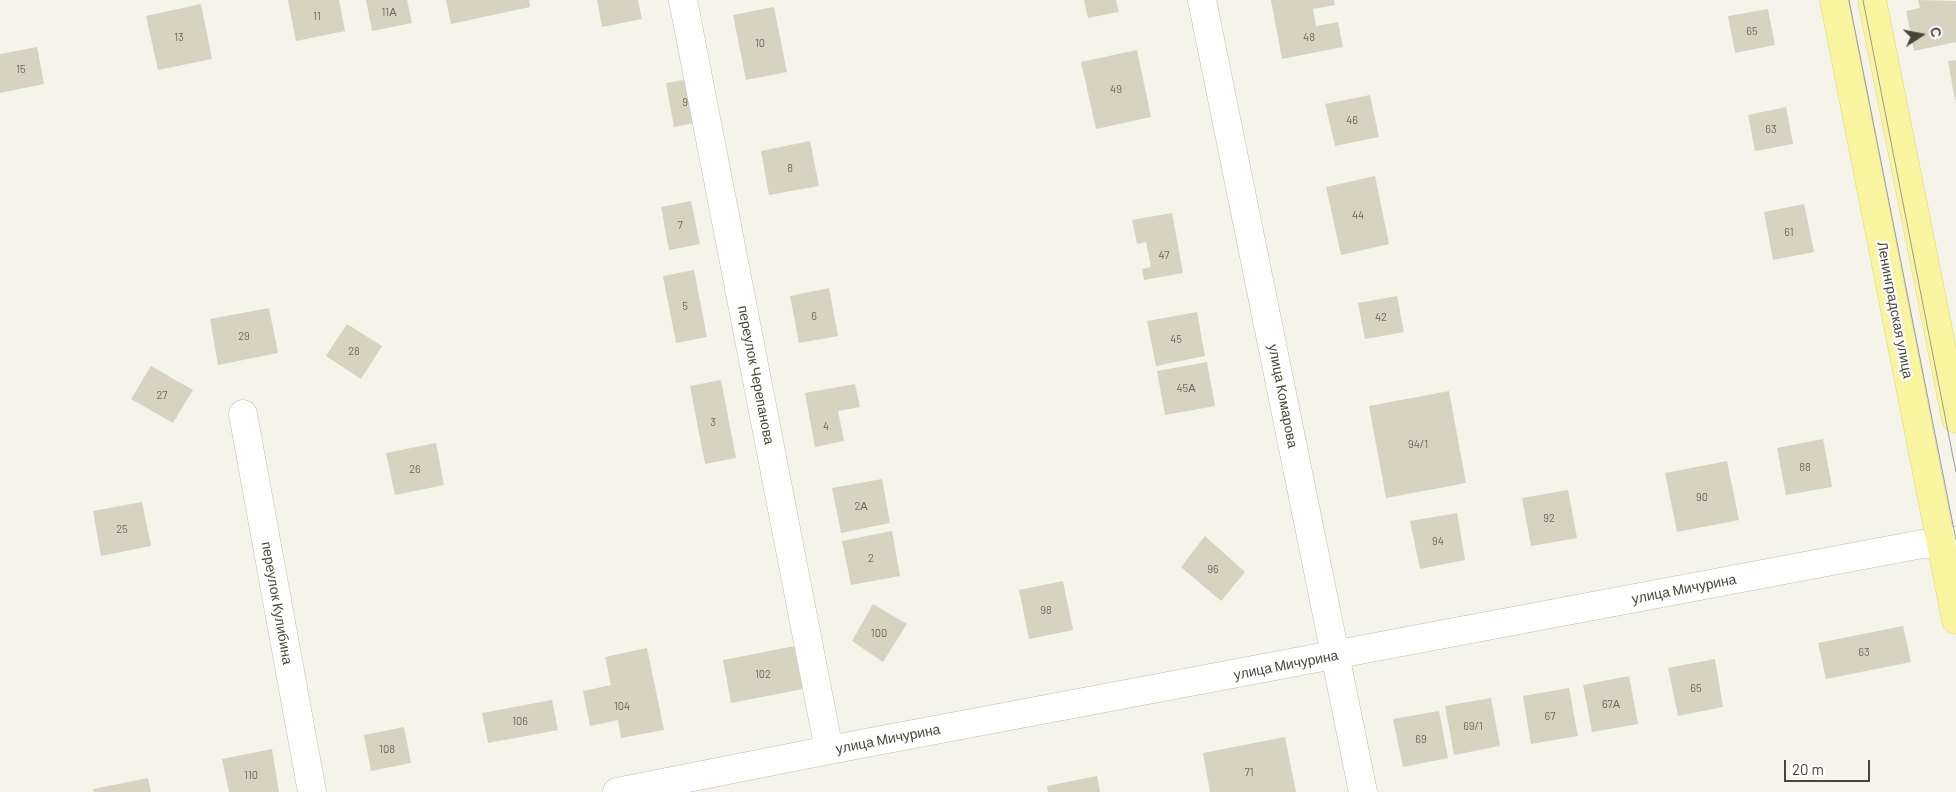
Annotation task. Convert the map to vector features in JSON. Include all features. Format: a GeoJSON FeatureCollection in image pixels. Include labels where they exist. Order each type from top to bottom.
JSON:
{"type":"FeatureCollection","features":[{"type":"Feature","properties":{"kind":"main road","name":"Ленинградская улица"},"geometry":{"type":"LineString","coordinates":[[1834,0],[1948,542],[1956,620]]}},
{"type":"Feature","properties":{"kind":"main road"},"geometry":{"type":"LineString","coordinates":[[1872,0],[1956,419]]}},
{"type":"Feature","properties":{"kind":"street","name":"переулок Черепанова"},"geometry":{"type":"LineString","coordinates":[[683,0],[829,750]]}},
{"type":"Feature","properties":{"kind":"street","name":"улица Комарова"},"geometry":{"type":"LineString","coordinates":[[1202,0],[1363,792]]}},
{"type":"Feature","properties":{"kind":"street","name":"переулок Кулибина"},"geometry":{"type":"LineString","coordinates":[[243,414],[312,792]]}},
{"type":"Feature","properties":{"kind":"street","name":"улица Мичурина"},"geometry":{"type":"LineString","coordinates":[[617,792],[829,750],[1336,656],[1922,544],[1948,542]]}},
{"type":"Feature","properties":{"kind":"building"},"geometry":{"type":"Polygon","coordinates":[[[288,0],[339,0],[345,31],[296,41],[288,0]]]}},
{"type":"Feature","properties":{"kind":"building"},"geometry":{"type":"Polygon","coordinates":[[[366,0],[407,0],[412,23],[372,31],[366,0]]]}},
{"type":"Feature","properties":{"kind":"building"},"geometry":{"type":"Polygon","coordinates":[[[446,0],[529,0],[530,7],[451,24],[446,0]]]}},
{"type":"Feature","properties":{"kind":"building"},"geometry":{"type":"Polygon","coordinates":[[[597,0],[638,0],[642,19],[602,27],[597,0]]]}},
{"type":"Feature","properties":{"kind":"building"},"geometry":{"type":"Polygon","coordinates":[[[1084,0],[1116,0],[1119,12],[1088,18],[1084,0]]]}},
{"type":"Feature","properties":{"kind":"building"},"geometry":{"type":"Polygon","coordinates":[[[1271,0],[1334,0],[1335,5],[1313,9],[1316,26],[1338,22],[1343,47],[1282,59],[1271,0]]]}},
{"type":"Feature","properties":{"kind":"building"},"geometry":{"type":"Polygon","coordinates":[[[1918,0],[1956,1],[1956,42],[1914,51],[1906,11],[1920,8],[1918,0]]]}},
{"type":"Feature","properties":{"kind":"building"},"geometry":{"type":"Polygon","coordinates":[[[201,4],[212,59],[158,70],[146,16],[201,4]]]}},
{"type":"Feature","properties":{"kind":"building"},"geometry":{"type":"Polygon","coordinates":[[[774,7],[787,72],[746,80],[733,15],[774,7]]]}},
{"type":"Feature","properties":{"kind":"building"},"geometry":{"type":"Polygon","coordinates":[[[1768,9],[1775,45],[1735,53],[1728,16],[1768,9]]]}},
{"type":"Feature","properties":{"kind":"building"},"geometry":{"type":"Polygon","coordinates":[[[37,47],[44,84],[0,93],[0,54],[37,47]]]}},
{"type":"Feature","properties":{"kind":"building"},"geometry":{"type":"Polygon","coordinates":[[[1137,50],[1151,117],[1096,129],[1081,62],[1137,50]]]}},
{"type":"Feature","properties":{"kind":"building"},"geometry":{"type":"Polygon","coordinates":[[[1956,60],[1956,100],[1955,100],[1948,61],[1956,60]]]}},
{"type":"Feature","properties":{"kind":"building"},"geometry":{"type":"Polygon","coordinates":[[[696,78],[705,121],[674,127],[666,83],[696,78]]]}},
{"type":"Feature","properties":{"kind":"building"},"geometry":{"type":"Polygon","coordinates":[[[1370,95],[1379,137],[1335,146],[1325,104],[1370,95]]]}},
{"type":"Feature","properties":{"kind":"building"},"geometry":{"type":"Polygon","coordinates":[[[1786,107],[1793,144],[1755,151],[1748,115],[1786,107]]]}},
{"type":"Feature","properties":{"kind":"building"},"geometry":{"type":"Polygon","coordinates":[[[810,141],[819,186],[769,195],[761,151],[810,141]]]}},
{"type":"Feature","properties":{"kind":"building"},"geometry":{"type":"Polygon","coordinates":[[[1375,176],[1389,244],[1341,255],[1326,187],[1375,176]]]}},
{"type":"Feature","properties":{"kind":"building"},"geometry":{"type":"Polygon","coordinates":[[[691,201],[700,244],[669,250],[661,207],[691,201]]]}},
{"type":"Feature","properties":{"kind":"building"},"geometry":{"type":"Polygon","coordinates":[[[1804,204],[1814,252],[1773,260],[1764,212],[1804,204]]]}},
{"type":"Feature","properties":{"kind":"building"},"geometry":{"type":"Polygon","coordinates":[[[1172,213],[1183,273],[1144,280],[1142,269],[1151,267],[1146,242],[1137,244],[1132,220],[1172,213]]]}},
{"type":"Feature","properties":{"kind":"building"},"geometry":{"type":"Polygon","coordinates":[[[694,270],[707,337],[676,343],[663,276],[694,270]]]}},
{"type":"Feature","properties":{"kind":"building"},"geometry":{"type":"Polygon","coordinates":[[[829,288],[838,336],[799,343],[790,296],[829,288]]]}},
{"type":"Feature","properties":{"kind":"building"},"geometry":{"type":"Polygon","coordinates":[[[1397,296],[1404,332],[1365,339],[1358,303],[1397,296]]]}},
{"type":"Feature","properties":{"kind":"building"},"geometry":{"type":"Polygon","coordinates":[[[269,308],[278,353],[218,365],[210,319],[269,308]]]}},
{"type":"Feature","properties":{"kind":"building"},"geometry":{"type":"Polygon","coordinates":[[[1197,312],[1205,356],[1156,366],[1147,321],[1197,312]]]}},
{"type":"Feature","properties":{"kind":"building"},"geometry":{"type":"Polygon","coordinates":[[[347,324],[382,346],[361,379],[326,356],[347,324]]]}},
{"type":"Feature","properties":{"kind":"building"},"geometry":{"type":"Polygon","coordinates":[[[1207,362],[1215,406],[1165,415],[1157,371],[1207,362]]]}},
{"type":"Feature","properties":{"kind":"building"},"geometry":{"type":"Polygon","coordinates":[[[151,366],[193,390],[173,423],[131,399],[151,366]]]}},
{"type":"Feature","properties":{"kind":"building"},"geometry":{"type":"Polygon","coordinates":[[[721,380],[736,458],[705,464],[690,386],[721,380]]]}},
{"type":"Feature","properties":{"kind":"building"},"geometry":{"type":"Polygon","coordinates":[[[855,384],[860,407],[838,411],[844,441],[815,447],[805,393],[855,384]]]}},
{"type":"Feature","properties":{"kind":"building"},"geometry":{"type":"Polygon","coordinates":[[[1449,391],[1466,483],[1386,498],[1369,406],[1449,391]]]}},
{"type":"Feature","properties":{"kind":"building"},"geometry":{"type":"Polygon","coordinates":[[[1823,439],[1832,487],[1786,495],[1777,448],[1823,439]]]}},
{"type":"Feature","properties":{"kind":"building"},"geometry":{"type":"Polygon","coordinates":[[[436,443],[444,485],[395,495],[386,453],[436,443]]]}},
{"type":"Feature","properties":{"kind":"building"},"geometry":{"type":"Polygon","coordinates":[[[1727,461],[1739,520],[1677,532],[1665,473],[1727,461]]]}},
{"type":"Feature","properties":{"kind":"building"},"geometry":{"type":"Polygon","coordinates":[[[882,479],[890,523],[841,533],[832,488],[882,479]]]}},
{"type":"Feature","properties":{"kind":"building"},"geometry":{"type":"Polygon","coordinates":[[[1568,490],[1577,538],[1531,546],[1522,498],[1568,490]]]}},
{"type":"Feature","properties":{"kind":"building"},"geometry":{"type":"Polygon","coordinates":[[[142,502],[151,546],[101,556],[93,511],[142,502]]]}},
{"type":"Feature","properties":{"kind":"building"},"geometry":{"type":"Polygon","coordinates":[[[1457,513],[1465,560],[1420,569],[1410,521],[1457,513]]]}},
{"type":"Feature","properties":{"kind":"building"},"geometry":{"type":"Polygon","coordinates":[[[892,531],[900,576],[851,585],[842,541],[892,531]]]}},
{"type":"Feature","properties":{"kind":"building"},"geometry":{"type":"Polygon","coordinates":[[[1205,536],[1245,572],[1221,601],[1181,567],[1205,536]]]}},
{"type":"Feature","properties":{"kind":"building"},"geometry":{"type":"Polygon","coordinates":[[[1063,581],[1073,630],[1029,639],[1019,590],[1063,581]]]}},
{"type":"Feature","properties":{"kind":"building"},"geometry":{"type":"Polygon","coordinates":[[[873,604],[907,624],[883,662],[852,641],[873,604]]]}},
{"type":"Feature","properties":{"kind":"building"},"geometry":{"type":"Polygon","coordinates":[[[1903,626],[1911,662],[1826,679],[1818,643],[1903,626]]]}},
{"type":"Feature","properties":{"kind":"building"},"geometry":{"type":"Polygon","coordinates":[[[795,646],[803,689],[731,703],[723,660],[795,646]]]}},
{"type":"Feature","properties":{"kind":"building"},"geometry":{"type":"Polygon","coordinates":[[[647,648],[664,730],[621,738],[618,720],[590,726],[583,691],[611,685],[605,657],[647,648]]]}},
{"type":"Feature","properties":{"kind":"building"},"geometry":{"type":"Polygon","coordinates":[[[1715,659],[1723,707],[1678,716],[1668,668],[1715,659]]]}},
{"type":"Feature","properties":{"kind":"building"},"geometry":{"type":"Polygon","coordinates":[[[1629,676],[1638,724],[1592,732],[1583,685],[1629,676]]]}},
{"type":"Feature","properties":{"kind":"building"},"geometry":{"type":"Polygon","coordinates":[[[1569,688],[1578,736],[1531,744],[1523,696],[1569,688]]]}},
{"type":"Feature","properties":{"kind":"building"},"geometry":{"type":"Polygon","coordinates":[[[1491,698],[1500,746],[1454,755],[1445,706],[1491,698]]]}},
{"type":"Feature","properties":{"kind":"building"},"geometry":{"type":"Polygon","coordinates":[[[552,700],[558,730],[488,743],[482,713],[552,700]]]}},
{"type":"Feature","properties":{"kind":"building"},"geometry":{"type":"Polygon","coordinates":[[[1439,711],[1448,758],[1403,767],[1393,719],[1439,711]]]}},
{"type":"Feature","properties":{"kind":"building"},"geometry":{"type":"Polygon","coordinates":[[[404,727],[411,763],[371,771],[364,735],[404,727]]]}},
{"type":"Feature","properties":{"kind":"building"},"geometry":{"type":"Polygon","coordinates":[[[1285,737],[1296,792],[1210,792],[1203,753],[1285,737]]]}},
{"type":"Feature","properties":{"kind":"building"},"geometry":{"type":"Polygon","coordinates":[[[272,749],[279,792],[229,792],[222,759],[272,749]]]}},
{"type":"Feature","properties":{"kind":"building"},"geometry":{"type":"Polygon","coordinates":[[[1097,776],[1100,792],[1048,792],[1047,786],[1097,776]]]}},
{"type":"Feature","properties":{"kind":"building"},"geometry":{"type":"Polygon","coordinates":[[[148,778],[151,792],[94,792],[93,789],[148,778]]]}},
{"type":"Feature","properties":{"kind":"tram line"},"geometry":{"type":"LineString","coordinates":[[1849,0],[1956,540]]}},
{"type":"Feature","properties":{"kind":"tram line"},"geometry":{"type":"LineString","coordinates":[[1863,0],[1956,472]]}}]}
